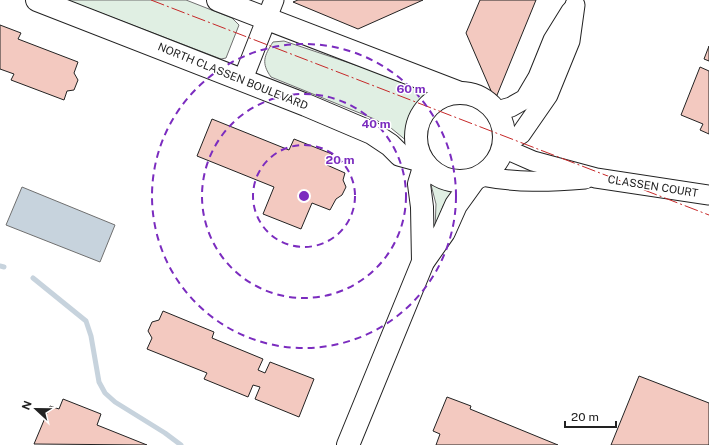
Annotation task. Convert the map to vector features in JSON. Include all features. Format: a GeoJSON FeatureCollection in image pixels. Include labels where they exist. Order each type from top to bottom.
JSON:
{"type":"FeatureCollection","features":[{"type":"Feature","properties":{"kind":"main road","name":"NORTH CLASSEN BOULEVARD"},"geometry":{"type":"LineString","coordinates":[[37,0],[243,79],[372,133],[390,145],[400,155],[424,163],[439,177],[450,181],[462,182],[477,178]]}},
{"type":"Feature","properties":{"kind":"main road"},"geometry":{"type":"LineString","coordinates":[[218,0],[270,9],[345,50],[460,93],[481,97],[497,111],[504,127],[504,147],[501,157],[494,167],[477,178],[456,205],[444,232],[423,262],[348,445]]}},
{"type":"Feature","properties":{"kind":"main road"},"geometry":{"type":"LineString","coordinates":[[423,262],[422,207],[419,184],[424,163],[418,150],[416,138],[417,127],[428,106],[448,94],[460,93]]}},
{"type":"Feature","properties":{"kind":"street"},"geometry":{"type":"LineString","coordinates":[[497,111],[511,107],[524,99],[538,77],[553,40],[576,2]]}},
{"type":"Feature","properties":{"kind":"street"},"geometry":{"type":"LineString","coordinates":[[504,147],[520,134],[548,95],[570,41],[576,2]]}},
{"type":"Feature","properties":{"kind":"street"},"geometry":{"type":"LineString","coordinates":[[243,79],[270,9]]}},
{"type":"Feature","properties":{"kind":"street","name":"CLASSEN COURT"},"geometry":{"type":"LineString","coordinates":[[504,147],[533,160],[596,178],[709,195]]}},
{"type":"Feature","properties":{"kind":"street","name":"CLASSEN COURT"},"geometry":{"type":"LineString","coordinates":[[477,178],[545,183],[596,178]]}},
{"type":"Feature","properties":{"kind":"green space"},"geometry":{"type":"Polygon","coordinates":[[[67,0],[186,0],[232,18],[239,25],[226,58],[221,59],[67,0]]]}},
{"type":"Feature","properties":{"kind":"green space"},"geometry":{"type":"Polygon","coordinates":[[[284,41],[433,91],[422,101],[413,113],[409,127],[408,142],[391,128],[372,118],[271,77],[265,63],[267,51],[273,42],[284,41]]]}},
{"type":"Feature","properties":{"kind":"green space"},"geometry":{"type":"Polygon","coordinates":[[[430,181],[441,187],[454,190],[443,206],[435,229],[436,204],[430,181]]]}},
{"type":"Feature","properties":{"kind":"shaded area"},"geometry":{"type":"Polygon","coordinates":[[[22,187],[115,225],[100,262],[6,225],[22,187]]]}},
{"type":"Feature","properties":{"kind":"building"},"geometry":{"type":"Polygon","coordinates":[[[298,0],[423,0],[358,29],[293,2],[298,0]]]}},
{"type":"Feature","properties":{"kind":"building"},"geometry":{"type":"Polygon","coordinates":[[[480,0],[536,0],[495,100],[466,33],[480,0]]]}},
{"type":"Feature","properties":{"kind":"building"},"geometry":{"type":"Polygon","coordinates":[[[0,25],[21,33],[18,39],[78,62],[74,73],[78,80],[74,90],[67,91],[64,100],[11,80],[14,74],[0,69],[0,25]]]}},
{"type":"Feature","properties":{"kind":"building"},"geometry":{"type":"Polygon","coordinates":[[[709,46],[709,61],[704,59],[709,46]]]}},
{"type":"Feature","properties":{"kind":"building"},"geometry":{"type":"Polygon","coordinates":[[[700,67],[709,71],[709,134],[700,130],[703,124],[681,115],[700,67]]]}},
{"type":"Feature","properties":{"kind":"building"},"geometry":{"type":"Polygon","coordinates":[[[212,119],[289,150],[294,139],[332,154],[327,165],[345,173],[343,180],[346,187],[342,195],[336,199],[330,210],[312,203],[301,229],[263,214],[274,187],[197,156],[212,119]]]}},
{"type":"Feature","properties":{"kind":"building"},"geometry":{"type":"Polygon","coordinates":[[[163,311],[214,332],[212,338],[263,359],[258,370],[265,373],[270,362],[314,379],[299,417],[255,399],[260,387],[253,385],[248,397],[204,379],[207,373],[147,349],[152,338],[148,331],[152,322],[159,320],[163,311]]]}},
{"type":"Feature","properties":{"kind":"building"},"geometry":{"type":"Polygon","coordinates":[[[639,376],[709,403],[709,445],[611,445],[639,376]]]}},
{"type":"Feature","properties":{"kind":"building"},"geometry":{"type":"Polygon","coordinates":[[[447,397],[471,406],[470,409],[558,445],[436,445],[440,434],[433,431],[447,397]]]}},
{"type":"Feature","properties":{"kind":"building"},"geometry":{"type":"Polygon","coordinates":[[[63,399],[101,414],[97,425],[147,445],[34,444],[50,406],[59,409],[63,399]]]}},
{"type":"Feature","properties":{"kind":"waterway"},"geometry":{"type":"LineString","coordinates":[[0,266],[4,267]]}},
{"type":"Feature","properties":{"kind":"waterway"},"geometry":{"type":"LineString","coordinates":[[33,278],[86,321],[91,336],[99,382],[105,393],[115,402],[165,433],[181,445]]}},
{"type":"Feature","properties":{"kind":"power"},"geometry":{"type":"LineString","coordinates":[[151,0],[709,215]]}}]}
